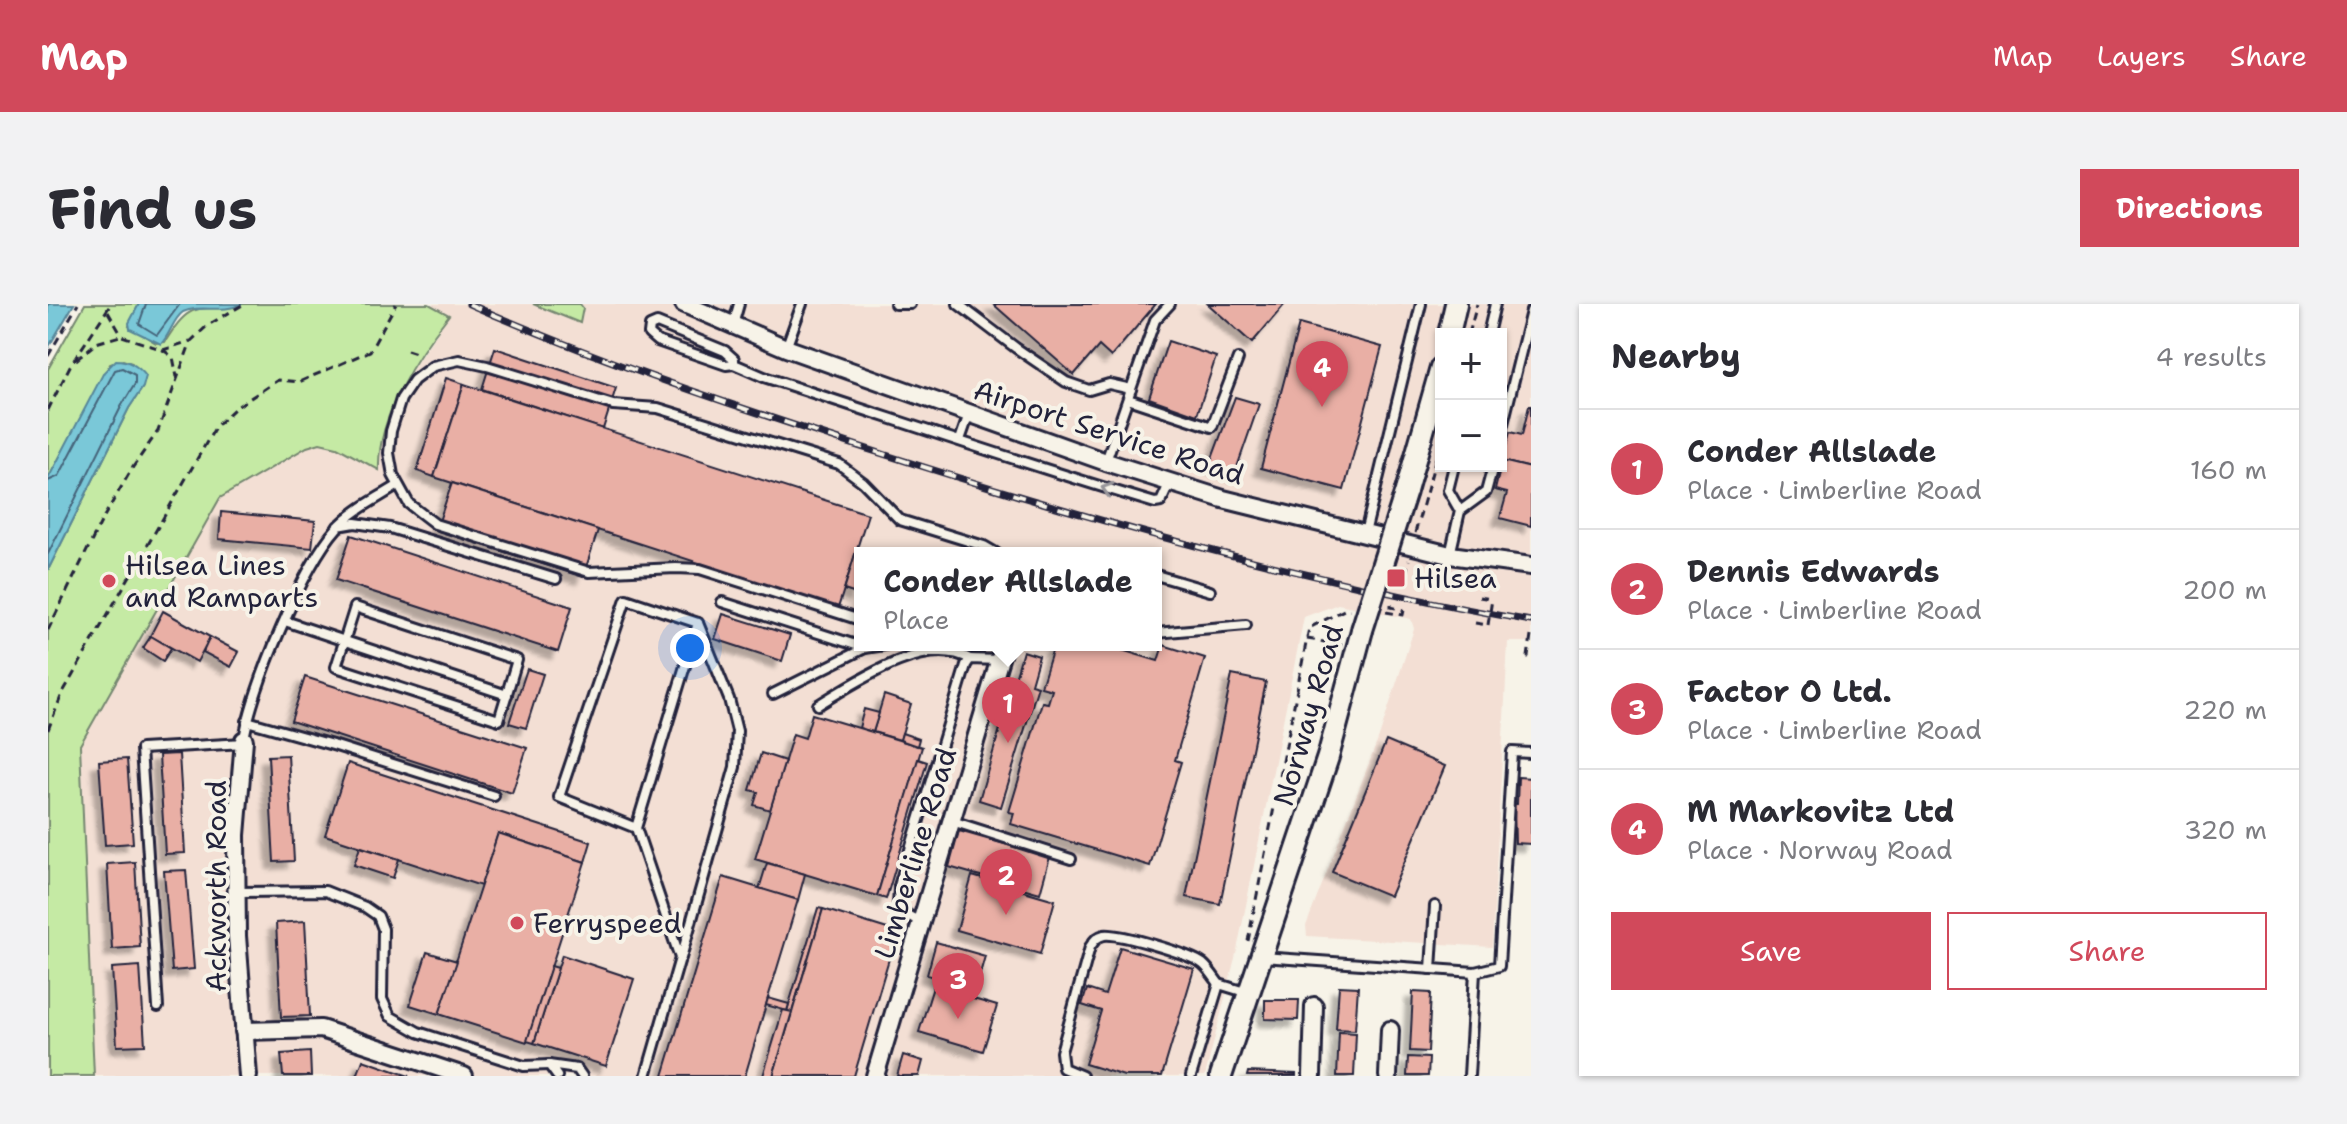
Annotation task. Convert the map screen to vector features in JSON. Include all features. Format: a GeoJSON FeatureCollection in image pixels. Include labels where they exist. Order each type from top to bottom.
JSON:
{"type":"FeatureCollection","features":[{"type":"Feature","properties":{"kind":"street","name":"Airport Service Road"},"geometry":{"type":"LineString","coordinates":[[684,304],[786,348],[1106,462],[1223,499],[1450,555],[1531,566]]}},
{"type":"Feature","properties":{"kind":"street"},"geometry":{"type":"LineString","coordinates":[[1450,328],[1456,304]]}},
{"type":"Feature","properties":{"kind":"street","name":"Norway Road"},"geometry":{"type":"LineString","coordinates":[[1221,1076],[1328,757],[1360,638],[1435,389]]}},
{"type":"Feature","properties":{"kind":"street","name":"Limberline Road"},"geometry":{"type":"LineString","coordinates":[[875,1076],[1002,652]]}},
{"type":"Feature","properties":{"kind":"street","name":"Ackworth Road"},"geometry":{"type":"LineString","coordinates":[[244,742],[236,835],[237,936],[248,1076]]}},
{"type":"Feature","properties":{"kind":"street"},"geometry":{"type":"LineString","coordinates":[[1312,1076],[1314,1006]]}},
{"type":"Feature","properties":{"kind":"street","name":"Ackworth Road"},"geometry":{"type":"LineString","coordinates":[[244,1031],[321,1029],[464,1076]]}},
{"type":"Feature","properties":{"kind":"street"},"geometry":{"type":"LineString","coordinates":[[1388,1076],[1390,1030]]}},
{"type":"Feature","properties":{"kind":"lane"},"geometry":{"type":"LineString","coordinates":[[733,325],[739,304]]}},
{"type":"Feature","properties":{"kind":"lane"},"geometry":{"type":"LineString","coordinates":[[786,348],[802,304]]}},
{"type":"Feature","properties":{"kind":"lane"},"geometry":{"type":"LineString","coordinates":[[895,304],[910,304]]}},
{"type":"Feature","properties":{"kind":"lane"},"geometry":{"type":"LineString","coordinates":[[958,304],[1066,382],[1089,390],[1109,384],[1212,427],[1238,359]]}},
{"type":"Feature","properties":{"kind":"lane"},"geometry":{"type":"LineString","coordinates":[[1106,462],[1155,320],[1170,304]]}},
{"type":"Feature","properties":{"kind":"lane"},"geometry":{"type":"LineString","coordinates":[[1365,534],[1421,304]]}},
{"type":"Feature","properties":{"kind":"lane"},"geometry":{"type":"LineString","coordinates":[[1489,328],[1495,304]]}},
{"type":"Feature","properties":{"kind":"lane"},"geometry":{"type":"LineString","coordinates":[[1506,400],[1531,311]]}},
{"type":"Feature","properties":{"kind":"lane"},"geometry":{"type":"LineString","coordinates":[[734,364],[734,359],[725,351],[657,323],[650,326],[652,339],[1071,478],[1155,503],[1164,498],[1170,482]]}},
{"type":"Feature","properties":{"kind":"lane"},"geometry":{"type":"LineString","coordinates":[[854,618],[700,569],[589,572],[435,524],[409,504],[397,486],[389,453],[391,431],[401,399],[414,380],[433,366],[459,360],[613,405],[658,408],[839,464],[863,482],[900,520],[986,547]]}},
{"type":"Feature","properties":{"kind":"lane"},"geometry":{"type":"LineString","coordinates":[[960,440],[970,413]]}},
{"type":"Feature","properties":{"kind":"lane"},"geometry":{"type":"LineString","coordinates":[[1452,472],[1448,490],[1460,511]]}},
{"type":"Feature","properties":{"kind":"lane"},"geometry":{"type":"LineString","coordinates":[[1450,555],[1460,511],[1486,492],[1491,472]]}},
{"type":"Feature","properties":{"kind":"lane"},"geometry":{"type":"LineString","coordinates":[[158,1007],[141,749],[244,742],[247,721],[285,621],[321,549],[353,513],[397,486]]}},
{"type":"Feature","properties":{"kind":"lane"},"geometry":{"type":"LineString","coordinates":[[338,527],[355,523],[390,528],[556,579]]}},
{"type":"Feature","properties":{"kind":"lane"},"geometry":{"type":"LineString","coordinates":[[1162,577],[1210,591]]}},
{"type":"Feature","properties":{"kind":"lane"},"geometry":{"type":"LineString","coordinates":[[636,828],[559,797],[626,599],[698,623],[711,649],[737,731],[735,767],[646,1076]]}},
{"type":"Feature","properties":{"kind":"lane"},"geometry":{"type":"LineString","coordinates":[[722,602],[854,644]]}},
{"type":"Feature","properties":{"kind":"lane"},"geometry":{"type":"LineString","coordinates":[[355,607],[517,660],[499,720],[336,667],[345,640],[355,607]]}},
{"type":"Feature","properties":{"kind":"lane"},"geometry":{"type":"LineString","coordinates":[[285,621],[507,695]]}},
{"type":"Feature","properties":{"kind":"lane"},"geometry":{"type":"LineString","coordinates":[[680,958],[636,828],[698,623]]}},
{"type":"Feature","properties":{"kind":"lane"},"geometry":{"type":"LineString","coordinates":[[1162,632],[1246,625]]}},
{"type":"Feature","properties":{"kind":"lane"},"geometry":{"type":"LineString","coordinates":[[773,694],[859,651]]}},
{"type":"Feature","properties":{"kind":"lane"},"geometry":{"type":"LineString","coordinates":[[818,705],[905,659],[952,652],[970,659],[1002,652]]}},
{"type":"Feature","properties":{"kind":"lane"},"geometry":{"type":"LineString","coordinates":[[921,922],[903,912],[898,906],[897,895],[970,659]]}},
{"type":"Feature","properties":{"kind":"lane"},"geometry":{"type":"LineString","coordinates":[[247,721],[494,796]]}},
{"type":"Feature","properties":{"kind":"lane"},"geometry":{"type":"LineString","coordinates":[[1258,960],[1475,972],[1499,966],[1512,752],[1531,753]]}},
{"type":"Feature","properties":{"kind":"lane"},"geometry":{"type":"LineString","coordinates":[[952,821],[1071,859]]}},
{"type":"Feature","properties":{"kind":"lane"},"geometry":{"type":"LineString","coordinates":[[237,892],[325,891],[365,907],[378,916],[383,929],[382,999],[390,1016],[418,1032],[524,1066],[549,1065],[577,1069],[582,1076]]}},
{"type":"Feature","properties":{"kind":"lane"},"geometry":{"type":"LineString","coordinates":[[1431,969],[1435,906]]}},
{"type":"Feature","properties":{"kind":"lane"},"geometry":{"type":"LineString","coordinates":[[1082,1076],[1063,1068],[1061,1052],[1090,947],[1100,935],[1114,935],[1187,955],[1202,964],[1219,984],[1248,993]]}},
{"type":"Feature","properties":{"kind":"lane"},"geometry":{"type":"LineString","coordinates":[[1469,1076],[1475,972]]}},
{"type":"Feature","properties":{"kind":"lane"},"geometry":{"type":"LineString","coordinates":[[1191,1076],[1219,984]]}},
{"type":"Feature","properties":{"kind":"lane"},"geometry":{"type":"LineString","coordinates":[[549,1065],[557,1076]]}},
{"type":"Feature","properties":{"kind":"path"},"geometry":{"type":"LineString","coordinates":[[48,356],[78,304]]}},
{"type":"Feature","properties":{"kind":"path"},"geometry":{"type":"LineString","coordinates":[[163,350],[191,341],[208,325],[244,304]]}},
{"type":"Feature","properties":{"kind":"path"},"geometry":{"type":"LineString","coordinates":[[48,730],[62,694],[216,426],[235,408],[278,380],[299,382],[370,351],[396,304]]}},
{"type":"Feature","properties":{"kind":"path"},"geometry":{"type":"LineString","coordinates":[[1471,328],[1477,304]]}},
{"type":"Feature","properties":{"kind":"path"},"geometry":{"type":"LineString","coordinates":[[109,306],[122,336]]}},
{"type":"Feature","properties":{"kind":"path"},"geometry":{"type":"LineString","coordinates":[[48,410],[70,366],[109,306]]}},
{"type":"Feature","properties":{"kind":"path"},"geometry":{"type":"LineString","coordinates":[[70,366],[96,343],[109,337],[122,336],[163,350],[173,357],[177,381]]}},
{"type":"Feature","properties":{"kind":"path"},"geometry":{"type":"LineString","coordinates":[[48,630],[102,520],[158,431],[191,341]]}},
{"type":"Feature","properties":{"kind":"path"},"geometry":{"type":"LineString","coordinates":[[407,350],[416,353]]}},
{"type":"Feature","properties":{"kind":"path"},"geometry":{"type":"LineString","coordinates":[[1411,545],[1435,461]]}},
{"type":"Feature","properties":{"kind":"path"},"geometry":{"type":"LineString","coordinates":[[1475,623],[1488,625],[1492,599],[1479,597]]}},
{"type":"Feature","properties":{"kind":"path"},"geometry":{"type":"LineString","coordinates":[[1386,612],[1403,615],[1404,610],[1391,607],[1391,604]]}},
{"type":"Feature","properties":{"kind":"path"},"geometry":{"type":"LineString","coordinates":[[1258,960],[1247,938],[1309,628],[1344,610]]}},
{"type":"Feature","properties":{"kind":"path"},"geometry":{"type":"LineString","coordinates":[[1531,636],[1528,657],[1531,657]]}},
{"type":"Feature","properties":{"kind":"path"},"geometry":{"type":"LineString","coordinates":[[1307,639],[1360,638]]}},
{"type":"Feature","properties":{"kind":"shaded area"},"geometry":{"type":"Polygon","coordinates":[[[429,304],[533,304],[579,322],[583,309],[580,304],[1531,304],[1531,642],[1508,642],[1492,947],[1307,936],[1306,926],[1379,737],[1414,629],[1411,619],[1338,604],[1304,617],[1237,950],[1205,1076],[94,1076],[80,745],[220,498],[307,447],[320,443],[337,447],[378,469],[382,443],[397,397],[449,315],[429,304]]]}},
{"type":"Feature","properties":{"kind":"green space"},"geometry":{"type":"Polygon","coordinates":[[[85,304],[139,304],[129,326],[156,343],[165,342],[180,321],[193,311],[238,307],[241,304],[429,304],[449,315],[401,388],[385,429],[379,470],[337,447],[320,443],[307,447],[220,498],[80,745],[94,1076],[48,1076],[48,570],[129,408],[143,387],[132,363],[123,360],[110,364],[48,479],[48,369],[85,304]]]}},
{"type":"Feature","properties":{"kind":"green space"},"geometry":{"type":"Polygon","coordinates":[[[533,304],[580,304],[583,308],[580,323],[533,304]]]}},
{"type":"Feature","properties":{"kind":"water"},"geometry":{"type":"Polygon","coordinates":[[[48,304],[74,304],[48,348],[48,304]]]}},
{"type":"Feature","properties":{"kind":"water"},"geometry":{"type":"Polygon","coordinates":[[[139,304],[241,304],[183,312],[161,344],[130,329],[129,323],[139,304]]]}},
{"type":"Feature","properties":{"kind":"water"},"geometry":{"type":"Polygon","coordinates":[[[116,360],[129,362],[143,372],[146,376],[143,387],[129,408],[48,570],[48,479],[104,372],[116,360]]]}},
{"type":"Feature","properties":{"kind":"building"},"geometry":{"type":"Polygon","coordinates":[[[993,304],[1156,304],[1111,357],[1099,346],[1074,375],[993,304]]]}},
{"type":"Feature","properties":{"kind":"building"},"geometry":{"type":"Polygon","coordinates":[[[1208,304],[1285,304],[1252,343],[1208,304]]]}},
{"type":"Feature","properties":{"kind":"building"},"geometry":{"type":"Polygon","coordinates":[[[1299,324],[1382,347],[1344,490],[1261,468],[1299,324]]]}},
{"type":"Feature","properties":{"kind":"building"},"geometry":{"type":"Polygon","coordinates":[[[1168,341],[1216,357],[1197,415],[1149,398],[1168,341]]]}},
{"type":"Feature","properties":{"kind":"building"},"geometry":{"type":"Polygon","coordinates":[[[495,348],[616,388],[603,429],[482,389],[495,348]]]}},
{"type":"Feature","properties":{"kind":"building"},"geometry":{"type":"Polygon","coordinates":[[[446,378],[464,384],[434,477],[417,471],[446,378]]]}},
{"type":"Feature","properties":{"kind":"building"},"geometry":{"type":"Polygon","coordinates":[[[464,384],[868,514],[857,547],[854,547],[854,558],[838,608],[434,477],[464,384]]]}},
{"type":"Feature","properties":{"kind":"building"},"geometry":{"type":"Polygon","coordinates":[[[1235,397],[1259,404],[1235,473],[1210,464],[1235,397]]]}},
{"type":"Feature","properties":{"kind":"building"},"geometry":{"type":"Polygon","coordinates":[[[1531,406],[1531,468],[1507,462],[1510,432],[1522,435],[1531,406]]]}},
{"type":"Feature","properties":{"kind":"building"},"geometry":{"type":"Polygon","coordinates":[[[1507,462],[1531,468],[1531,526],[1500,518],[1507,493],[1495,490],[1499,472],[1507,472],[1507,462]]]}},
{"type":"Feature","properties":{"kind":"building"},"geometry":{"type":"Polygon","coordinates":[[[452,483],[598,530],[583,577],[436,530],[452,483]]]}},
{"type":"Feature","properties":{"kind":"building"},"geometry":{"type":"Polygon","coordinates":[[[221,512],[315,521],[312,548],[219,539],[221,512]]]}},
{"type":"Feature","properties":{"kind":"building"},"geometry":{"type":"Polygon","coordinates":[[[351,535],[572,607],[558,652],[336,580],[351,535]]]}},
{"type":"Feature","properties":{"kind":"building"},"geometry":{"type":"Polygon","coordinates":[[[854,558],[854,593],[844,590],[854,558]]]}},
{"type":"Feature","properties":{"kind":"building"},"geometry":{"type":"Polygon","coordinates":[[[163,611],[210,637],[197,662],[150,636],[163,611]]]}},
{"type":"Feature","properties":{"kind":"building"},"geometry":{"type":"Polygon","coordinates":[[[723,614],[790,635],[782,661],[715,639],[723,614]]]}},
{"type":"Feature","properties":{"kind":"building"},"geometry":{"type":"Polygon","coordinates":[[[151,636],[171,648],[163,661],[143,648],[151,636]]]}},
{"type":"Feature","properties":{"kind":"building"},"geometry":{"type":"Polygon","coordinates":[[[210,637],[239,652],[231,667],[203,652],[210,637]]]}},
{"type":"Feature","properties":{"kind":"building"},"geometry":{"type":"Polygon","coordinates":[[[1163,645],[1205,658],[1175,760],[1181,762],[1150,866],[1011,824],[1014,813],[1009,812],[1042,702],[1048,703],[1052,690],[1041,687],[1052,651],[1125,651],[1158,661],[1163,645]]]}},
{"type":"Feature","properties":{"kind":"building"},"geometry":{"type":"Polygon","coordinates":[[[1023,651],[1039,656],[1031,684],[1038,686],[1001,807],[979,800],[1023,651]]]}},
{"type":"Feature","properties":{"kind":"building"},"geometry":{"type":"Polygon","coordinates":[[[527,669],[543,674],[526,728],[509,723],[527,669]]]}},
{"type":"Feature","properties":{"kind":"building"},"geometry":{"type":"Polygon","coordinates":[[[1232,675],[1266,682],[1220,904],[1186,897],[1232,675]]]}},
{"type":"Feature","properties":{"kind":"building"},"geometry":{"type":"Polygon","coordinates":[[[305,677],[527,748],[512,793],[291,721],[305,677]]]}},
{"type":"Feature","properties":{"kind":"building"},"geometry":{"type":"Polygon","coordinates":[[[884,695],[911,704],[900,740],[873,732],[884,695]]]}},
{"type":"Feature","properties":{"kind":"building"},"geometry":{"type":"Polygon","coordinates":[[[864,709],[879,713],[873,732],[859,728],[864,709]]]}},
{"type":"Feature","properties":{"kind":"building"},"geometry":{"type":"Polygon","coordinates":[[[812,714],[922,747],[877,896],[755,859],[793,734],[805,738],[812,714]]]}},
{"type":"Feature","properties":{"kind":"building"},"geometry":{"type":"Polygon","coordinates":[[[902,733],[919,739],[917,746],[900,740],[902,733]]]}},
{"type":"Feature","properties":{"kind":"building"},"geometry":{"type":"Polygon","coordinates":[[[1386,741],[1445,766],[1390,896],[1332,872],[1386,741]]]}},
{"type":"Feature","properties":{"kind":"building"},"geometry":{"type":"Polygon","coordinates":[[[761,753],[785,761],[770,810],[754,805],[758,792],[750,790],[761,753]]]}},
{"type":"Feature","properties":{"kind":"building"},"geometry":{"type":"Polygon","coordinates":[[[179,754],[185,853],[165,854],[159,755],[179,754]]]}},
{"type":"Feature","properties":{"kind":"building"},"geometry":{"type":"Polygon","coordinates":[[[288,755],[294,861],[274,862],[268,756],[288,755]]]}},
{"type":"Feature","properties":{"kind":"building"},"geometry":{"type":"Polygon","coordinates":[[[127,759],[133,843],[105,845],[99,761],[127,759]]]}},
{"type":"Feature","properties":{"kind":"building"},"geometry":{"type":"Polygon","coordinates":[[[918,759],[927,762],[886,899],[877,896],[918,759]]]}},
{"type":"Feature","properties":{"kind":"building"},"geometry":{"type":"Polygon","coordinates":[[[348,763],[591,842],[585,862],[498,833],[481,886],[325,835],[348,763]]]}},
{"type":"Feature","properties":{"kind":"building"},"geometry":{"type":"Polygon","coordinates":[[[1518,777],[1531,778],[1531,844],[1515,843],[1514,804],[1517,804],[1518,777]]]}},
{"type":"Feature","properties":{"kind":"building"},"geometry":{"type":"Polygon","coordinates":[[[959,831],[1050,857],[1040,893],[949,867],[959,831]]]}},
{"type":"Feature","properties":{"kind":"building","name":"Ferryspeed"},"geometry":{"type":"Polygon","coordinates":[[[498,833],[585,862],[527,1042],[439,1014],[498,833]]]}},
{"type":"Feature","properties":{"kind":"building"},"geometry":{"type":"Polygon","coordinates":[[[360,847],[399,859],[393,878],[354,865],[360,847]]]}},
{"type":"Feature","properties":{"kind":"building"},"geometry":{"type":"Polygon","coordinates":[[[135,862],[140,947],[112,949],[107,864],[135,862]]]}},
{"type":"Feature","properties":{"kind":"building"},"geometry":{"type":"Polygon","coordinates":[[[767,863],[805,874],[798,900],[759,889],[767,863]]]}},
{"type":"Feature","properties":{"kind":"building"},"geometry":{"type":"Polygon","coordinates":[[[186,870],[194,969],[172,971],[164,871],[186,870]]]}},
{"type":"Feature","properties":{"kind":"building"},"geometry":{"type":"Polygon","coordinates":[[[972,876],[1055,900],[1040,954],[957,930],[972,876]]]}},
{"type":"Feature","properties":{"kind":"building"},"geometry":{"type":"Polygon","coordinates":[[[723,877],[798,900],[745,1076],[663,1076],[723,877]]]}},
{"type":"Feature","properties":{"kind":"building"},"geometry":{"type":"Polygon","coordinates":[[[818,908],[823,909],[792,1012],[787,1011],[818,908]]]}},
{"type":"Feature","properties":{"kind":"building"},"geometry":{"type":"Polygon","coordinates":[[[823,909],[897,932],[854,1076],[773,1076],[823,909]]]}},
{"type":"Feature","properties":{"kind":"building"},"geometry":{"type":"Polygon","coordinates":[[[305,921],[310,1016],[281,1017],[276,923],[305,921]]]}},
{"type":"Feature","properties":{"kind":"building"},"geometry":{"type":"Polygon","coordinates":[[[936,942],[985,956],[976,988],[927,975],[936,942]]]}},
{"type":"Feature","properties":{"kind":"building"},"geometry":{"type":"Polygon","coordinates":[[[1120,947],[1194,969],[1162,1076],[1124,1076],[1085,1064],[1101,1011],[1082,1005],[1087,989],[1105,995],[1120,947]]]}},
{"type":"Feature","properties":{"kind":"building"},"geometry":{"type":"Polygon","coordinates":[[[427,952],[457,961],[439,1014],[410,1005],[427,952]]]}},
{"type":"Feature","properties":{"kind":"building"},"geometry":{"type":"Polygon","coordinates":[[[562,955],[634,979],[606,1066],[534,1043],[562,955]]]}},
{"type":"Feature","properties":{"kind":"building"},"geometry":{"type":"Polygon","coordinates":[[[140,966],[145,1045],[117,1046],[112,968],[140,966]]]}},
{"type":"Feature","properties":{"kind":"building"},"geometry":{"type":"Polygon","coordinates":[[[551,966],[558,968],[534,1043],[527,1041],[551,966]]]}},
{"type":"Feature","properties":{"kind":"building"},"geometry":{"type":"Polygon","coordinates":[[[1339,986],[1358,987],[1355,1030],[1336,1029],[1339,986]]]}},
{"type":"Feature","properties":{"kind":"building"},"geometry":{"type":"Polygon","coordinates":[[[933,987],[997,1006],[983,1051],[919,1032],[933,987]]]}},
{"type":"Feature","properties":{"kind":"building"},"geometry":{"type":"Polygon","coordinates":[[[1413,992],[1431,993],[1428,1052],[1410,1051],[1413,992]]]}},
{"type":"Feature","properties":{"kind":"building"},"geometry":{"type":"Polygon","coordinates":[[[768,998],[789,1004],[787,1011],[766,1005],[768,998]]]}},
{"type":"Feature","properties":{"kind":"building"},"geometry":{"type":"Polygon","coordinates":[[[1265,1000],[1299,1000],[1298,1020],[1265,1019],[1265,1000]]]}},
{"type":"Feature","properties":{"kind":"building"},"geometry":{"type":"Polygon","coordinates":[[[783,1010],[792,1012],[773,1076],[763,1076],[783,1010]]]}},
{"type":"Feature","properties":{"kind":"building"},"geometry":{"type":"Polygon","coordinates":[[[1339,1032],[1356,1033],[1354,1076],[1337,1076],[1339,1032]]]}},
{"type":"Feature","properties":{"kind":"building"},"geometry":{"type":"Polygon","coordinates":[[[310,1052],[311,1076],[283,1076],[281,1054],[310,1052]]]}},
{"type":"Feature","properties":{"kind":"building"},"geometry":{"type":"Polygon","coordinates":[[[903,1055],[923,1061],[919,1076],[897,1076],[903,1055]]]}},
{"type":"Feature","properties":{"kind":"building"},"geometry":{"type":"Polygon","coordinates":[[[1408,1057],[1429,1058],[1428,1076],[1407,1076],[1408,1057]]]}},
{"type":"Feature","properties":{"kind":"building"},"geometry":{"type":"Polygon","coordinates":[[[363,1060],[409,1076],[357,1076],[363,1060]]]}},
{"type":"Feature","properties":{"kind":"building"},"geometry":{"type":"Polygon","coordinates":[[[1248,1072],[1296,1074],[1296,1076],[1247,1076],[1248,1072]]]}},
{"type":"Feature","properties":{"kind":"railway"},"geometry":{"type":"LineString","coordinates":[[469,304],[674,384],[883,454],[1043,503],[1285,569],[1531,621]]}},
{"type":"Feature","properties":{"kind":"place","name":"M Markovitz Ltd"},"geometry":{"type":"Point","coordinates":[1322,407]}},
{"type":"Feature","properties":{"kind":"place","name":"Hilsea"},"geometry":{"type":"Point","coordinates":[1396,578]}},
{"type":"Feature","properties":{"kind":"place","name":"Hilsea Lines and Ramparts"},"geometry":{"type":"Point","coordinates":[109,581]}},
{"type":"Feature","properties":{"kind":"place","name":"Conder Allslade"},"geometry":{"type":"Point","coordinates":[1008,743]}},
{"type":"Feature","properties":{"kind":"place","name":"Dennis Edwards"},"geometry":{"type":"Point","coordinates":[1006,915]}},
{"type":"Feature","properties":{"kind":"place","name":"Ferryspeed"},"geometry":{"type":"Point","coordinates":[517,923]}},
{"type":"Feature","properties":{"kind":"place","name":"Factor O Ltd."},"geometry":{"type":"Point","coordinates":[958,1019]}}]}
